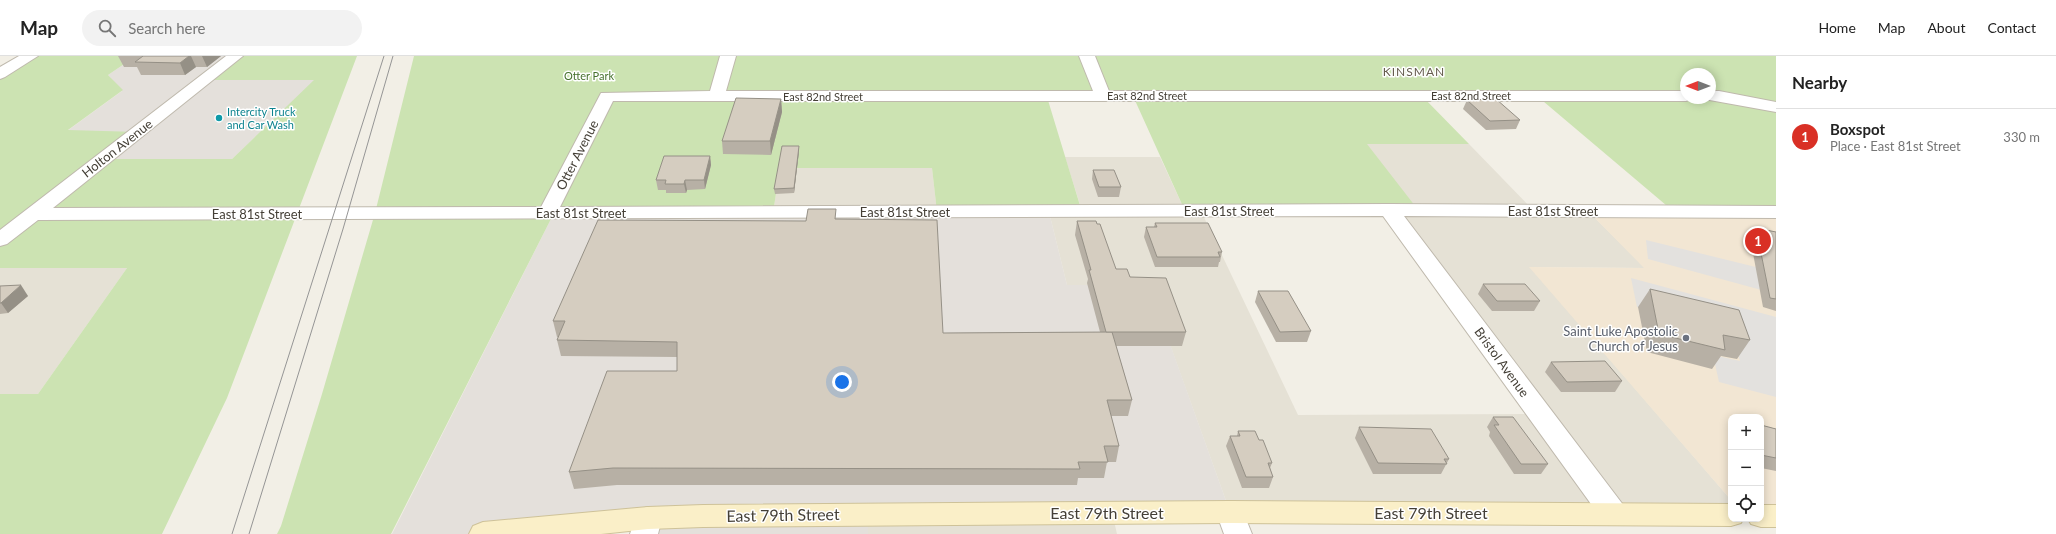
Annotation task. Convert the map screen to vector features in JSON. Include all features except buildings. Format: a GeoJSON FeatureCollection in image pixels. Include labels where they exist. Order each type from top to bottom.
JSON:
{"type":"FeatureCollection","features":[{"type":"Feature","properties":{"kind":"main road","name":"East 79th Street"},"geometry":{"type":"LineString","coordinates":[[483,534],[646,526],[711,516],[1234,523],[1614,514],[1728,515]]}},
{"type":"Feature","properties":{"kind":"main road"},"geometry":{"type":"LineString","coordinates":[[1764,516],[1776,516]]}},
{"type":"Feature","properties":{"kind":"street"},"geometry":{"type":"LineString","coordinates":[[0,74],[30,56]]}},
{"type":"Feature","properties":{"kind":"street","name":"Holton Avenue"},"geometry":{"type":"LineString","coordinates":[[0,240],[235,56]]}},
{"type":"Feature","properties":{"kind":"street"},"geometry":{"type":"LineString","coordinates":[[716,97],[728,56]]}},
{"type":"Feature","properties":{"kind":"street"},"geometry":{"type":"LineString","coordinates":[[1087,56],[1103,96]]}},
{"type":"Feature","properties":{"kind":"street","name":"East 82nd Street"},"geometry":{"type":"LineString","coordinates":[[607,96],[1680,96]]}},
{"type":"Feature","properties":{"kind":"street","name":"Otter Avenue"},"geometry":{"type":"LineString","coordinates":[[547,214],[607,96]]}},
{"type":"Feature","properties":{"kind":"street"},"geometry":{"type":"LineString","coordinates":[[1716,96],[1776,107]]}},
{"type":"Feature","properties":{"kind":"street","name":"East 81st Street"},"geometry":{"type":"LineString","coordinates":[[34,214],[547,214],[1389,210],[1776,212]]}},
{"type":"Feature","properties":{"kind":"street","name":"Bristol Avenue"},"geometry":{"type":"LineString","coordinates":[[1389,210],[1614,514]]}},
{"type":"Feature","properties":{"kind":"shaded area"},"geometry":{"type":"Polygon","coordinates":[[[136,56],[235,56],[204,80],[315,80],[232,159],[104,159],[67,131],[122,91],[108,75],[136,56]]]}},
{"type":"Feature","properties":{"kind":"shaded area"},"geometry":{"type":"Polygon","coordinates":[[[1366,144],[1469,144],[1534,211],[1588,211],[1645,268],[1530,267],[1728,497],[1728,515],[1230,512],[1149,286],[1067,285],[1049,212],[1082,211],[1065,157],[1160,157],[1185,211],[1201,211],[1298,415],[1539,414],[1389,210],[1366,144]]]}},
{"type":"Feature","properties":{"kind":"shaded area"},"geometry":{"type":"Polygon","coordinates":[[[780,168],[932,168],[937,212],[773,213],[780,168]]]}},
{"type":"Feature","properties":{"kind":"shaded area"},"geometry":{"type":"Polygon","coordinates":[[[1588,211],[1776,212],[1776,516],[1764,516],[1764,414],[1728,414],[1728,497],[1529,267],[1644,268],[1588,211]]]}},
{"type":"Feature","properties":{"kind":"shaded area"},"geometry":{"type":"Polygon","coordinates":[[[1049,212],[1067,285],[1149,285],[1230,512],[868,515],[868,534],[644,534],[648,519],[483,534],[392,534],[554,213],[1049,212]]]}},
{"type":"Feature","properties":{"kind":"shaded area"},"geometry":{"type":"Polygon","coordinates":[[[1646,240],[1776,272],[1776,294],[1648,259],[1646,240]]]}},
{"type":"Feature","properties":{"kind":"shaded area"},"geometry":{"type":"Polygon","coordinates":[[[0,268],[127,268],[38,394],[0,394],[0,268]]]}},
{"type":"Feature","properties":{"kind":"shaded area"},"geometry":{"type":"Polygon","coordinates":[[[1631,278],[1776,317],[1776,397],[1719,382],[1713,355],[1740,361],[1730,330],[1637,307],[1631,278]]]}},
{"type":"Feature","properties":{"kind":"shaded area"},"geometry":{"type":"Polygon","coordinates":[[[1112,512],[1117,534],[868,534],[868,515],[1112,512]]]}},
{"type":"Feature","properties":{"kind":"green space"},"geometry":{"type":"Polygon","coordinates":[[[30,56],[136,56],[108,75],[123,90],[68,130],[139,132],[105,159],[232,159],[314,80],[204,80],[235,56],[357,56],[227,398],[162,534],[0,534],[0,394],[38,394],[127,268],[0,268],[0,74],[30,56]]]}},
{"type":"Feature","properties":{"kind":"green space","name":"Otter Park"},"geometry":{"type":"Polygon","coordinates":[[[414,56],[1776,56],[1776,212],[1673,211],[1537,96],[1423,97],[1469,144],[1367,144],[1419,211],[1185,211],[1133,96],[1047,97],[1082,212],[937,212],[932,168],[780,168],[773,213],[554,213],[391,534],[277,534],[281,526],[322,394],[375,213],[414,56]]]}},
{"type":"Feature","properties":{"kind":"tram line"},"geometry":{"type":"LineString","coordinates":[[232,534],[384,56]]}},
{"type":"Feature","properties":{"kind":"tram line"},"geometry":{"type":"LineString","coordinates":[[249,534],[343,229],[393,56]]}},
{"type":"Feature","properties":{"kind":"place","name":"Intercity Truck and Car Wash"},"geometry":{"type":"Point","coordinates":[219,118]}},
{"type":"Feature","properties":{"kind":"place","name":"Boxspot"},"geometry":{"type":"Point","coordinates":[1758,241]}},
{"type":"Feature","properties":{"kind":"place","name":"Saint Luke Apostolic Church of Jesus"},"geometry":{"type":"Point","coordinates":[1686,338]}},
{"type":"Feature","properties":{"kind":"district","name":"KINSMAN"},"geometry":{"type":"Point","coordinates":[1414,72]}}]}
